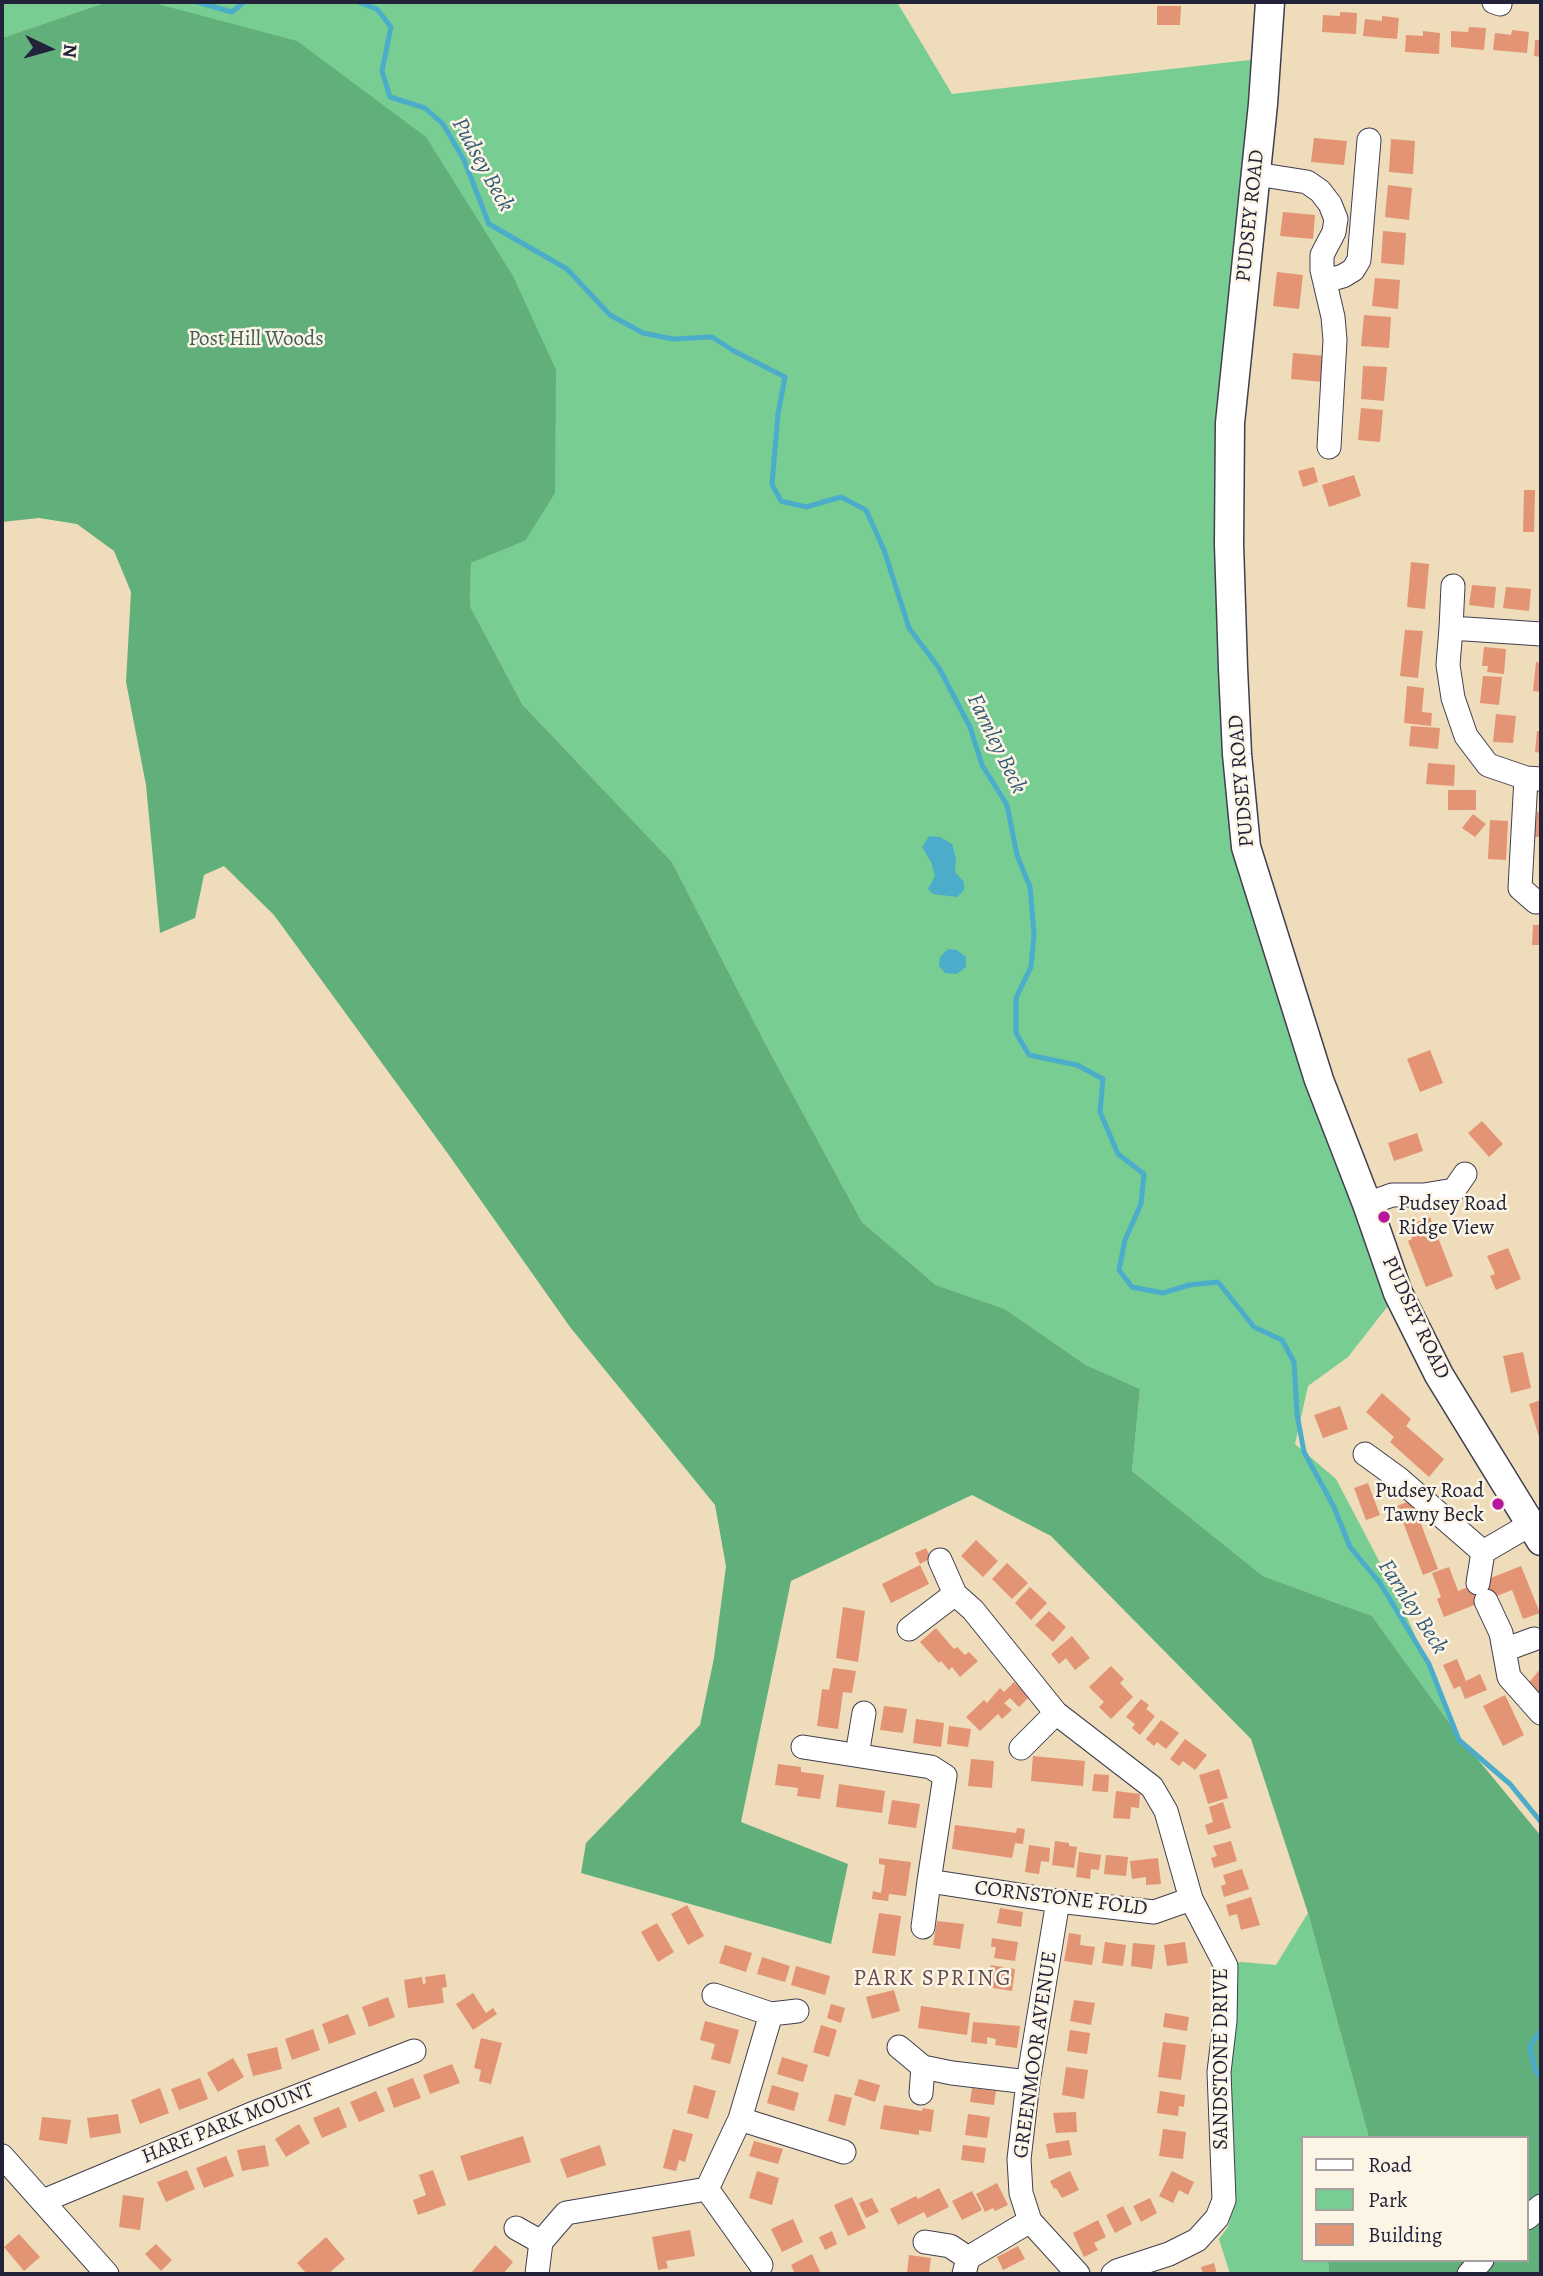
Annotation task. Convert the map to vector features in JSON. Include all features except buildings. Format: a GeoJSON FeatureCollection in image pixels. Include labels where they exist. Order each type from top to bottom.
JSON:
{"type":"FeatureCollection","features":[{"type":"Feature","properties":{"kind":"main road","name":"PUDSEY ROAD"},"geometry":{"type":"LineString","coordinates":[[1270,2],[1264,93],[1230,423],[1229,544],[1233,668],[1237,754],[1246,848],[1319,1080],[1398,1293],[1439,1375],[1536,1533]]}},
{"type":"Feature","properties":{"kind":"street"},"geometry":{"type":"LineString","coordinates":[[1325,281],[1353,270],[1359,260],[1369,140]]}},
{"type":"Feature","properties":{"kind":"street"},"geometry":{"type":"LineString","coordinates":[[1255,174],[1307,182],[1320,191],[1330,204],[1336,219],[1334,232],[1322,255],[1334,317],[1335,340],[1329,447]]}},
{"type":"Feature","properties":{"kind":"street"},"geometry":{"type":"LineString","coordinates":[[1453,586],[1448,665],[1453,698],[1466,736],[1488,765],[1533,779],[1520,888],[1536,902]]}},
{"type":"Feature","properties":{"kind":"street"},"geometry":{"type":"LineString","coordinates":[[1451,628],[1541,634]]}},
{"type":"Feature","properties":{"kind":"street"},"geometry":{"type":"LineString","coordinates":[[1367,1204],[1392,1195],[1424,1195],[1454,1189],[1465,1174]]}},
{"type":"Feature","properties":{"kind":"street"},"geometry":{"type":"LineString","coordinates":[[1365,1454],[1398,1478],[1483,1552]]}},
{"type":"Feature","properties":{"kind":"street"},"geometry":{"type":"LineString","coordinates":[[1483,1552],[1536,1533]]}},
{"type":"Feature","properties":{"kind":"street"},"geometry":{"type":"LineString","coordinates":[[1483,1552],[1482,1592],[1501,1633],[1509,1676],[1541,1713]]}},
{"type":"Feature","properties":{"kind":"street","name":"SANDSTONE DRIVE"},"geometry":{"type":"LineString","coordinates":[[940,1560],[955,1594],[973,1610],[1056,1713],[1152,1787],[1166,1811],[1191,1899],[1226,1966],[1225,2021],[1219,2072],[1224,2200],[1217,2217],[1197,2240],[1169,2254],[1113,2274]]}},
{"type":"Feature","properties":{"kind":"street"},"geometry":{"type":"LineString","coordinates":[[909,1629],[955,1594]]}},
{"type":"Feature","properties":{"kind":"street"},"geometry":{"type":"LineString","coordinates":[[1504,1650],[1534,1639]]}},
{"type":"Feature","properties":{"kind":"street"},"geometry":{"type":"LineString","coordinates":[[857,1755],[864,1713]]}},
{"type":"Feature","properties":{"kind":"street"},"geometry":{"type":"LineString","coordinates":[[1021,1748],[1056,1713]]}},
{"type":"Feature","properties":{"kind":"street"},"geometry":{"type":"LineString","coordinates":[[803,1747],[931,1767],[945,1776],[923,1927]]}},
{"type":"Feature","properties":{"kind":"street","name":"CORNSTONE FOLD"},"geometry":{"type":"LineString","coordinates":[[929,1881],[1058,1901],[1154,1912],[1191,1899]]}},
{"type":"Feature","properties":{"kind":"street","name":"GREENMOOR AVENUE"},"geometry":{"type":"LineString","coordinates":[[1058,1901],[1028,2082],[1019,2159],[1021,2193],[1030,2221],[1078,2274]]}},
{"type":"Feature","properties":{"kind":"street"},"geometry":{"type":"LineString","coordinates":[[714,1995],[771,2014],[797,2011]]}},
{"type":"Feature","properties":{"kind":"street"},"geometry":{"type":"LineString","coordinates":[[707,2189],[740,2119],[771,2014]]}},
{"type":"Feature","properties":{"kind":"street"},"geometry":{"type":"LineString","coordinates":[[899,2047],[923,2067],[1028,2082]]}},
{"type":"Feature","properties":{"kind":"street","name":"HARE PARK MOUNT"},"geometry":{"type":"LineString","coordinates":[[43,2201],[249,2115],[414,2051]]}},
{"type":"Feature","properties":{"kind":"street"},"geometry":{"type":"LineString","coordinates":[[921,2093],[923,2067]]}},
{"type":"Feature","properties":{"kind":"street"},"geometry":{"type":"LineString","coordinates":[[740,2119],[844,2152]]}},
{"type":"Feature","properties":{"kind":"street"},"geometry":{"type":"LineString","coordinates":[[2,2156],[107,2274]]}},
{"type":"Feature","properties":{"kind":"street"},"geometry":{"type":"LineString","coordinates":[[537,2274],[541,2242],[566,2213],[707,2189]]}},
{"type":"Feature","properties":{"kind":"street"},"geometry":{"type":"LineString","coordinates":[[707,2189],[761,2265]]}},
{"type":"Feature","properties":{"kind":"street"},"geometry":{"type":"LineString","coordinates":[[925,2242],[950,2246],[966,2266],[1030,2221]]}},
{"type":"Feature","properties":{"kind":"street"},"geometry":{"type":"LineString","coordinates":[[516,2228],[541,2242]]}},
{"type":"Feature","properties":{"kind":"green space"},"geometry":{"type":"Polygon","coordinates":[[[2,2],[107,2],[2,38],[2,2]]]}},
{"type":"Feature","properties":{"kind":"green space","name":"Post Hill Woods"},"geometry":{"type":"Polygon","coordinates":[[[107,2],[150,2],[297,41],[426,137],[513,276],[556,370],[555,493],[525,541],[471,563],[470,606],[522,704],[672,862],[765,1043],[862,1222],[936,1285],[1005,1309],[1086,1365],[1140,1389],[1132,1471],[1263,1576],[1372,1616],[1461,1739],[1541,1836],[1541,2274],[1329,2274],[1328,2262],[1529,2262],[1529,2136],[1368,2136],[1308,1913],[1251,1739],[1051,1536],[972,1495],[791,1581],[741,1822],[848,1864],[831,1944],[581,1873],[586,1843],[700,1725],[714,1658],[726,1566],[715,1505],[570,1327],[274,915],[224,866],[204,875],[195,918],[160,933],[146,785],[126,682],[131,592],[114,551],[77,524],[39,518],[2,522],[2,38],[107,2]]]}},
{"type":"Feature","properties":{"kind":"green space"},"geometry":{"type":"Polygon","coordinates":[[[150,2],[897,2],[952,94],[1267,58],[1230,423],[1246,847],[1398,1293],[1348,1357],[1308,1386],[1295,1444],[1336,1479],[1397,1595],[1461,1739],[1372,1616],[1263,1576],[1132,1471],[1140,1389],[1086,1365],[1005,1309],[936,1285],[862,1222],[765,1043],[672,862],[522,704],[470,606],[471,563],[525,541],[150,2]]]}},
{"type":"Feature","properties":{"kind":"green space"},"geometry":{"type":"Polygon","coordinates":[[[1308,1913],[1368,2136],[1302,2136],[1302,2262],[1328,2262],[1329,2274],[1230,2274],[1219,2239],[1228,2227],[1231,2214],[1224,2200],[1226,1966],[1241,1962],[1276,1965],[1308,1913]]]}},
{"type":"Feature","properties":{"kind":"water"},"geometry":{"type":"Polygon","coordinates":[[[929,836],[940,837],[952,844],[956,858],[955,872],[964,882],[964,890],[957,897],[933,894],[928,889],[935,876],[922,847],[929,836]]]}},
{"type":"Feature","properties":{"kind":"water"},"geometry":{"type":"Polygon","coordinates":[[[948,949],[957,950],[966,957],[966,967],[957,974],[945,973],[939,966],[940,957],[948,949]]]}},
{"type":"Feature","properties":{"kind":"waterway","name":"Pudsey Beck"},"geometry":{"type":"LineString","coordinates":[[197,2],[232,12],[244,2]]}},
{"type":"Feature","properties":{"kind":"waterway","name":"Farnley Beck"},"geometry":{"type":"LineString","coordinates":[[358,2],[377,9],[391,27],[382,71],[390,97],[425,108],[443,124],[464,160],[489,224],[567,269],[610,315],[643,333],[673,339],[712,337],[785,377],[778,414],[772,484],[781,501],[806,507],[841,497],[866,510],[884,550],[909,628],[939,668],[970,727],[982,765],[1007,805],[1017,855],[1030,887],[1034,934],[1031,967],[1016,998],[1016,1033],[1029,1055],[1077,1065],[1103,1079],[1100,1112],[1118,1154],[1144,1174],[1141,1204],[1125,1240],[1119,1270],[1132,1287],[1163,1293],[1189,1285],[1218,1282],[1254,1327],[1282,1340],[1294,1362],[1297,1414],[1304,1452],[1334,1507],[1350,1547],[1380,1583],[1429,1664],[1459,1740],[1510,1784],[1541,1822]]}},
{"type":"Feature","properties":{"kind":"waterway","name":"Farnley Beck"},"geometry":{"type":"LineString","coordinates":[[1541,2030],[1530,2046],[1535,2071],[1541,2077]]}},
{"type":"Feature","properties":{"kind":"place","name":"Pudsey Road Ridge View"},"geometry":{"type":"Point","coordinates":[1384,1217]}},
{"type":"Feature","properties":{"kind":"place","name":"Pudsey Road Tawny Beck"},"geometry":{"type":"Point","coordinates":[1498,1504]}},
{"type":"Feature","properties":{"kind":"district","name":"PARK SPRING"},"geometry":{"type":"Point","coordinates":[933,1979]}}]}
